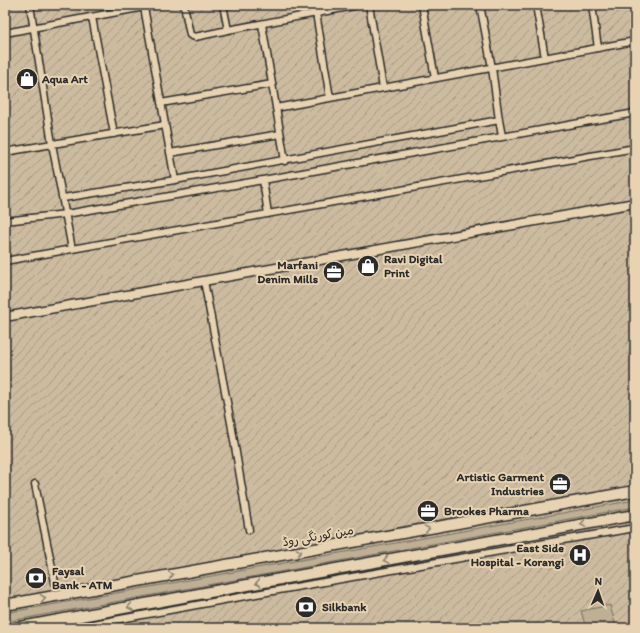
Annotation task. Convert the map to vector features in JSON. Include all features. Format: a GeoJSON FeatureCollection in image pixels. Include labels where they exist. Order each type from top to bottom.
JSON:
{"type":"FeatureCollection","features":[{"type":"Feature","properties":{"kind":"main road","name":"مین کورنگی روڈ"},"geometry":{"type":"LineString","coordinates":[[5,605],[635,491]]}},
{"type":"Feature","properties":{"kind":"main road"},"geometry":{"type":"LineString","coordinates":[[16,628],[635,515]]}},
{"type":"Feature","properties":{"kind":"street"},"geometry":{"type":"LineString","coordinates":[[30,5],[52,144],[72,249]]}},
{"type":"Feature","properties":{"kind":"street"},"geometry":{"type":"LineString","coordinates":[[5,32],[92,17],[122,8],[155,5]]}},
{"type":"Feature","properties":{"kind":"street"},"geometry":{"type":"LineString","coordinates":[[184,5],[190,34],[194,37],[358,5]]}},
{"type":"Feature","properties":{"kind":"street"},"geometry":{"type":"LineString","coordinates":[[223,5],[228,30]]}},
{"type":"Feature","properties":{"kind":"street"},"geometry":{"type":"LineString","coordinates":[[369,5],[384,88]]}},
{"type":"Feature","properties":{"kind":"street"},"geometry":{"type":"LineString","coordinates":[[422,5],[435,78]]}},
{"type":"Feature","properties":{"kind":"street"},"geometry":{"type":"LineString","coordinates":[[480,5],[492,68],[502,136]]}},
{"type":"Feature","properties":{"kind":"street"},"geometry":{"type":"LineString","coordinates":[[536,5],[545,58]]}},
{"type":"Feature","properties":{"kind":"street"},"geometry":{"type":"LineString","coordinates":[[592,5],[598,48]]}},
{"type":"Feature","properties":{"kind":"street"},"geometry":{"type":"LineString","coordinates":[[144,7],[175,180]]}},
{"type":"Feature","properties":{"kind":"street"},"geometry":{"type":"LineString","coordinates":[[316,13],[330,98]]}},
{"type":"Feature","properties":{"kind":"street"},"geometry":{"type":"LineString","coordinates":[[92,17],[114,134]]}},
{"type":"Feature","properties":{"kind":"street"},"geometry":{"type":"LineString","coordinates":[[262,24],[285,161]]}},
{"type":"Feature","properties":{"kind":"street"},"geometry":{"type":"LineString","coordinates":[[276,108],[635,41]]}},
{"type":"Feature","properties":{"kind":"street"},"geometry":{"type":"LineString","coordinates":[[161,104],[272,84]]}},
{"type":"Feature","properties":{"kind":"street"},"geometry":{"type":"LineString","coordinates":[[5,221],[66,214],[635,113]]}},
{"type":"Feature","properties":{"kind":"street"},"geometry":{"type":"LineString","coordinates":[[63,198],[285,161],[500,120]]}},
{"type":"Feature","properties":{"kind":"street"},"geometry":{"type":"LineString","coordinates":[[5,152],[165,125]]}},
{"type":"Feature","properties":{"kind":"street"},"geometry":{"type":"LineString","coordinates":[[170,153],[280,134]]}},
{"type":"Feature","properties":{"kind":"street"},"geometry":{"type":"LineString","coordinates":[[5,261],[635,148]]}},
{"type":"Feature","properties":{"kind":"street"},"geometry":{"type":"LineString","coordinates":[[262,180],[268,214]]}},
{"type":"Feature","properties":{"kind":"street"},"geometry":{"type":"LineString","coordinates":[[5,317],[635,204]]}},
{"type":"Feature","properties":{"kind":"street"},"geometry":{"type":"LineString","coordinates":[[204,281],[231,423],[249,530]]}},
{"type":"Feature","properties":{"kind":"street"},"geometry":{"type":"LineString","coordinates":[[35,484],[56,587]]}},
{"type":"Feature","properties":{"kind":"street"},"geometry":{"type":"LineString","coordinates":[[603,520],[605,532]]}},
{"type":"Feature","properties":{"kind":"street"},"geometry":{"type":"LineString","coordinates":[[72,628],[605,532],[635,528]]}},
{"type":"Feature","properties":{"kind":"shaded area"},"geometry":{"type":"Polygon","coordinates":[[[5,5],[635,5],[635,628],[5,628],[5,5]]]}},
{"type":"Feature","properties":{"kind":"shaded area"},"geometry":{"type":"Polygon","coordinates":[[[635,500],[635,507],[5,622],[5,613],[635,500]]]}},
{"type":"Feature","properties":{"kind":"shaded area"},"geometry":{"type":"Polygon","coordinates":[[[610,605],[616,627],[586,628],[581,611],[610,605]]]}},
{"type":"Feature","properties":{"kind":"place","name":"Aqua Art"},"geometry":{"type":"Point","coordinates":[27,79]}},
{"type":"Feature","properties":{"kind":"place","name":"Ravi Digital Print"},"geometry":{"type":"Point","coordinates":[368,266]}},
{"type":"Feature","properties":{"kind":"place","name":"Marfani Denim Mills"},"geometry":{"type":"Point","coordinates":[334,272]}},
{"type":"Feature","properties":{"kind":"place","name":"Artistic Garment Industries"},"geometry":{"type":"Point","coordinates":[560,484]}},
{"type":"Feature","properties":{"kind":"place","name":"Brookes Pharma"},"geometry":{"type":"Point","coordinates":[428,511]}},
{"type":"Feature","properties":{"kind":"place","name":"East Side Hospital - Korangi"},"geometry":{"type":"Point","coordinates":[580,555]}},
{"type":"Feature","properties":{"kind":"place","name":"Faysal Bank - ATM"},"geometry":{"type":"Point","coordinates":[36,578]}},
{"type":"Feature","properties":{"kind":"place","name":"Silkbank"},"geometry":{"type":"Point","coordinates":[306,607]}}]}
